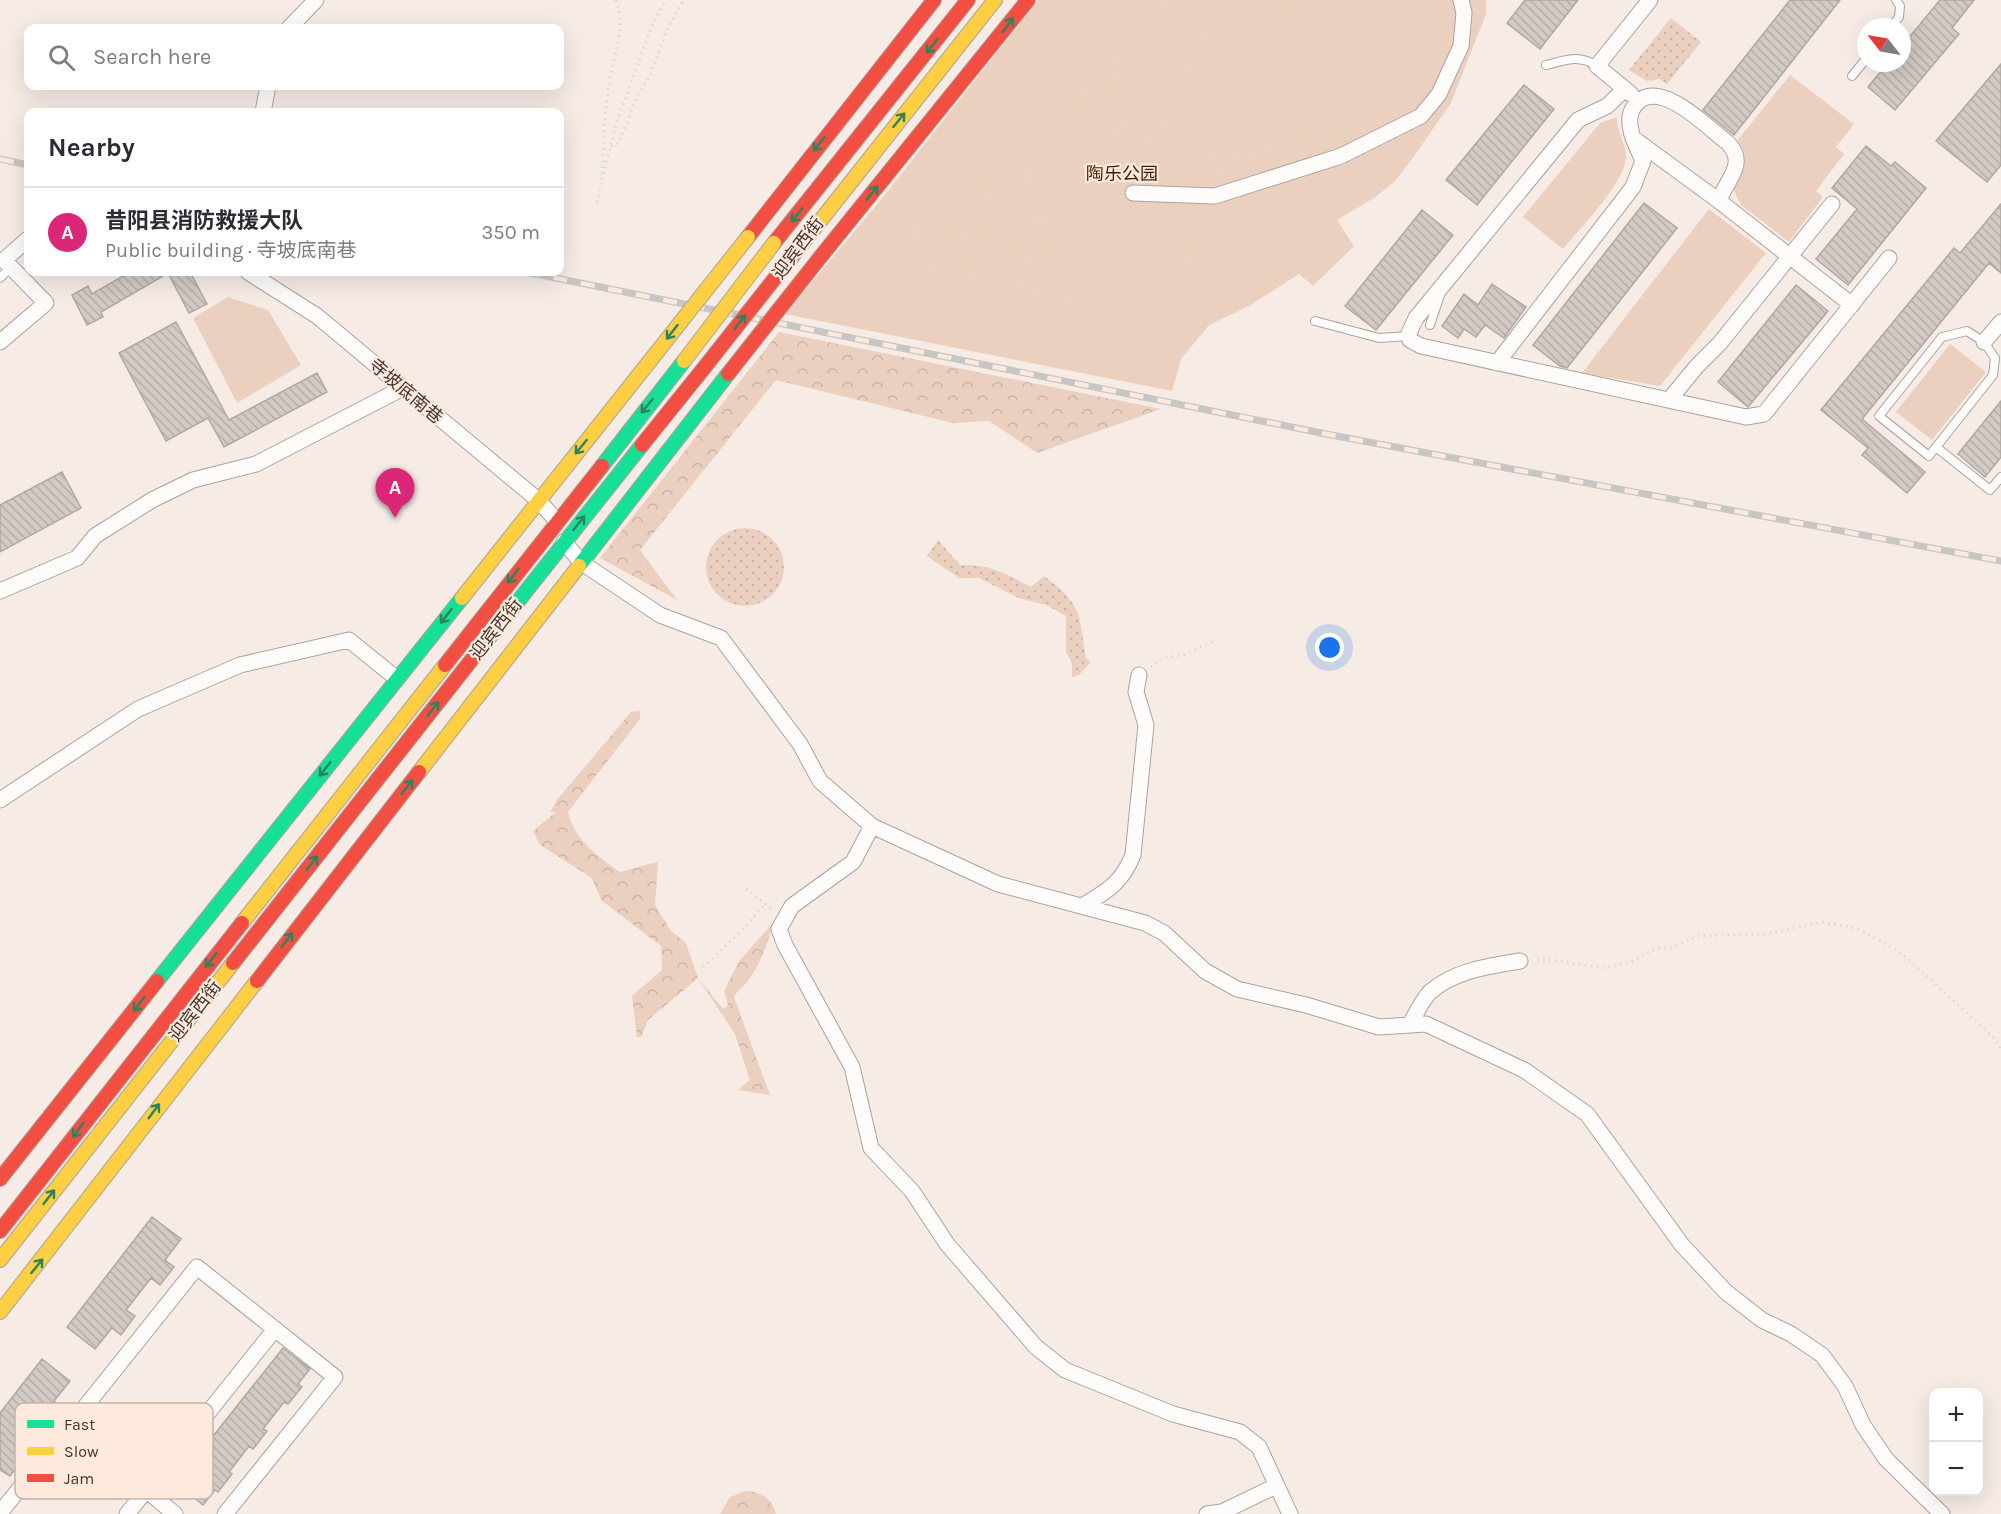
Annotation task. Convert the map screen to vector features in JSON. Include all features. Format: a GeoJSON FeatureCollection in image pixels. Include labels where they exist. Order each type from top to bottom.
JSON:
{"type":"FeatureCollection","features":[{"type":"Feature","properties":{"kind":"main road","name":"迎宾西街"},"geometry":{"type":"LineString","coordinates":[[0,1231],[135,1033],[556,520],[968,0]]}},
{"type":"Feature","properties":{"kind":"main road","name":"迎宾西街"},"geometry":{"type":"LineString","coordinates":[[0,1260],[159,1081],[238,956],[343,847],[564,542],[798,249],[836,197],[995,0]]}},
{"type":"Feature","properties":{"kind":"main road"},"geometry":{"type":"LineString","coordinates":[[0,1312],[159,1081],[260,973],[343,847],[582,563],[822,255],[1028,0]]}},
{"type":"Feature","properties":{"kind":"main road"},"geometry":{"type":"LineString","coordinates":[[1,1175],[135,1033],[396,678],[931,4],[949,25]]}},
{"type":"Feature","properties":{"kind":"main road"},"geometry":{"type":"LineString","coordinates":[[966,36],[986,53]]}},
{"type":"Feature","properties":{"kind":"main road"},"geometry":{"type":"LineString","coordinates":[[797,172],[818,189]]}},
{"type":"Feature","properties":{"kind":"main road"},"geometry":{"type":"LineString","coordinates":[[836,197],[856,213]]}},
{"type":"Feature","properties":{"kind":"main road"},"geometry":{"type":"LineString","coordinates":[[556,520],[564,542]]}},
{"type":"Feature","properties":{"kind":"main road"},"geometry":{"type":"LineString","coordinates":[[238,956],[260,973]]}},
{"type":"Feature","properties":{"kind":"street"},"geometry":{"type":"LineString","coordinates":[[293,24],[316,0]]}},
{"type":"Feature","properties":{"kind":"street"},"geometry":{"type":"LineString","coordinates":[[1133,192],[1215,196],[1341,156],[1421,116],[1439,94],[1461,46],[1464,13],[1461,0]]}},
{"type":"Feature","properties":{"kind":"street"},"geometry":{"type":"LineString","coordinates":[[1638,101],[1597,66],[1650,0]]}},
{"type":"Feature","properties":{"kind":"street"},"geometry":{"type":"LineString","coordinates":[[1625,89],[1607,106],[1578,120],[1416,318],[1409,336],[1410,340],[1421,346],[1746,417],[1764,414],[1889,258]]}},
{"type":"Feature","properties":{"kind":"street"},"geometry":{"type":"LineString","coordinates":[[264,108],[267,90]]}},
{"type":"Feature","properties":{"kind":"street"},"geometry":{"type":"LineString","coordinates":[[1497,363],[1634,187],[1642,161],[1629,121],[1631,110],[1638,101],[1649,97],[1671,99],[1736,151],[1736,169],[1719,201]]}},
{"type":"Feature","properties":{"kind":"street"},"geometry":{"type":"LineString","coordinates":[[1633,138],[1852,304]]}},
{"type":"Feature","properties":{"kind":"street"},"geometry":{"type":"LineString","coordinates":[[1669,400],[1697,366],[1720,343],[1832,204]]}},
{"type":"Feature","properties":{"kind":"street"},"geometry":{"type":"LineString","coordinates":[[0,342],[46,303],[4,265],[24,243]]}},
{"type":"Feature","properties":{"kind":"street","name":"寺坡底南巷"},"geometry":{"type":"LineString","coordinates":[[254,276],[317,316],[538,500],[556,520]]}},
{"type":"Feature","properties":{"kind":"street"},"geometry":{"type":"LineString","coordinates":[[1984,342],[2001,322]]}},
{"type":"Feature","properties":{"kind":"street"},"geometry":{"type":"LineString","coordinates":[[0,591],[77,558],[95,536],[152,500],[193,480],[256,464],[403,388]]}},
{"type":"Feature","properties":{"kind":"street"},"geometry":{"type":"LineString","coordinates":[[564,542],[582,563],[660,615],[721,638],[800,744],[820,781],[872,826],[998,884],[1145,923],[1164,933],[1206,971],[1237,989],[1306,1005],[1379,1027],[1426,1024],[1524,1070],[1587,1114],[1682,1245],[1735,1299],[1762,1320],[1791,1334],[1822,1355],[1845,1386],[1863,1425],[1886,1459],[1942,1514]]}},
{"type":"Feature","properties":{"kind":"street"},"geometry":{"type":"LineString","coordinates":[[0,800],[138,710],[240,665],[349,640],[396,678]]}},
{"type":"Feature","properties":{"kind":"street"},"geometry":{"type":"LineString","coordinates":[[1084,905],[1109,890],[1125,874],[1133,855],[1146,725],[1137,692],[1138,675]]}},
{"type":"Feature","properties":{"kind":"street"},"geometry":{"type":"LineString","coordinates":[[872,826],[853,862],[792,906],[779,929],[785,945],[852,1067],[872,1148],[912,1191],[947,1244],[1036,1347],[1065,1370],[1173,1414],[1240,1432],[1259,1447],[1290,1514]]}},
{"type":"Feature","properties":{"kind":"street"},"geometry":{"type":"LineString","coordinates":[[1410,1024],[1430,992],[1459,975],[1476,969],[1520,961]]}},
{"type":"Feature","properties":{"kind":"street"},"geometry":{"type":"LineString","coordinates":[[88,1403],[197,1267],[335,1377],[225,1514]]}},
{"type":"Feature","properties":{"kind":"street"},"geometry":{"type":"LineString","coordinates":[[213,1406],[275,1329]]}},
{"type":"Feature","properties":{"kind":"street"},"geometry":{"type":"LineString","coordinates":[[1207,1514],[1222,1512],[1276,1486]]}},
{"type":"Feature","properties":{"kind":"street"},"geometry":{"type":"LineString","coordinates":[[0,1513],[15,1494]]}},
{"type":"Feature","properties":{"kind":"street"},"geometry":{"type":"LineString","coordinates":[[127,1514],[139,1499]]}},
{"type":"Feature","properties":{"kind":"street"},"geometry":{"type":"LineString","coordinates":[[157,1499],[175,1514]]}},
{"type":"Feature","properties":{"kind":"lane"},"geometry":{"type":"LineString","coordinates":[[1896,0],[1900,6],[1898,18]]}},
{"type":"Feature","properties":{"kind":"lane"},"geometry":{"type":"LineString","coordinates":[[1546,65],[1573,58],[1585,58],[1597,66]]}},
{"type":"Feature","properties":{"kind":"lane"},"geometry":{"type":"LineString","coordinates":[[1852,76],[1857,70]]}},
{"type":"Feature","properties":{"kind":"lane"},"geometry":{"type":"LineString","coordinates":[[1430,325],[1443,285]]}},
{"type":"Feature","properties":{"kind":"lane"},"geometry":{"type":"LineString","coordinates":[[1315,321],[1379,338],[1409,336]]}},
{"type":"Feature","properties":{"kind":"lane"},"geometry":{"type":"LineString","coordinates":[[1967,331],[1984,342],[1995,358],[1993,375],[1929,456],[1879,416],[1942,337],[1967,331]]}},
{"type":"Feature","properties":{"kind":"lane"},"geometry":{"type":"LineString","coordinates":[[1936,447],[1990,490],[2001,477]]}},
{"type":"Feature","properties":{"kind":"path"},"geometry":{"type":"LineString","coordinates":[[602,179],[608,88],[618,46],[621,14],[616,0]]}},
{"type":"Feature","properties":{"kind":"path"},"geometry":{"type":"LineString","coordinates":[[597,202],[610,146],[653,23],[666,0]]}},
{"type":"Feature","properties":{"kind":"path"},"geometry":{"type":"LineString","coordinates":[[610,146],[619,143],[638,95],[649,78],[668,27],[684,0]]}},
{"type":"Feature","properties":{"kind":"path"},"geometry":{"type":"LineString","coordinates":[[1158,128],[1182,124],[1197,118],[1212,123],[1220,137],[1215,153],[1222,183],[1239,158],[1248,111],[1249,73],[1204,38],[1177,22],[1163,7],[1168,0]]}},
{"type":"Feature","properties":{"kind":"path"},"geometry":{"type":"LineString","coordinates":[[1269,32],[1285,0]]}},
{"type":"Feature","properties":{"kind":"path"},"geometry":{"type":"LineString","coordinates":[[1313,0],[1355,24],[1360,42],[1362,55],[1354,112],[1338,147],[1341,156]]}},
{"type":"Feature","properties":{"kind":"path"},"geometry":{"type":"LineString","coordinates":[[1007,26],[1085,90]]}},
{"type":"Feature","properties":{"kind":"path"},"geometry":{"type":"LineString","coordinates":[[1188,67],[1204,38]]}},
{"type":"Feature","properties":{"kind":"path"},"geometry":{"type":"LineString","coordinates":[[1239,158],[1281,145],[1317,115],[1335,93],[1345,63],[1344,46],[1330,38]]}},
{"type":"Feature","properties":{"kind":"path"},"geometry":{"type":"LineString","coordinates":[[1120,82],[1116,75],[1117,53],[1132,40],[1160,62],[1188,67]]}},
{"type":"Feature","properties":{"kind":"path"},"geometry":{"type":"LineString","coordinates":[[1125,172],[1153,140],[1158,128],[1192,75],[1188,67]]}},
{"type":"Feature","properties":{"kind":"path"},"geometry":{"type":"LineString","coordinates":[[1101,68],[1133,92],[1119,118],[1102,134],[1070,110],[1085,90],[1101,68]]}},
{"type":"Feature","properties":{"kind":"path"},"geometry":{"type":"LineString","coordinates":[[1081,118],[1072,131],[1059,139],[1033,139],[1027,150],[976,168],[967,185],[942,200],[916,238],[924,251],[938,253],[973,232],[982,220],[987,197],[996,187],[1027,176],[1090,177]]}},
{"type":"Feature","properties":{"kind":"path"},"geometry":{"type":"LineString","coordinates":[[1119,118],[1126,126],[1153,140]]}},
{"type":"Feature","properties":{"kind":"path"},"geometry":{"type":"LineString","coordinates":[[1097,182],[1083,167],[1086,158],[1114,143],[1119,135],[1119,118]]}},
{"type":"Feature","properties":{"kind":"path"},"geometry":{"type":"LineString","coordinates":[[1182,124],[1176,136],[1179,150],[1189,160],[1203,161],[1215,153]]}},
{"type":"Feature","properties":{"kind":"path"},"geometry":{"type":"LineString","coordinates":[[1142,160],[1133,192],[1123,197],[1103,199],[1085,192],[1097,182],[1125,172],[1142,160]]}},
{"type":"Feature","properties":{"kind":"path"},"geometry":{"type":"LineString","coordinates":[[967,185],[987,197],[1007,217]]}},
{"type":"Feature","properties":{"kind":"path"},"geometry":{"type":"LineString","coordinates":[[1070,302],[1125,248],[1163,195]]}},
{"type":"Feature","properties":{"kind":"path"},"geometry":{"type":"LineString","coordinates":[[1044,220],[1095,207],[1103,199]]}},
{"type":"Feature","properties":{"kind":"path"},"geometry":{"type":"LineString","coordinates":[[1019,211],[1033,212],[1044,220],[1048,233],[1045,247],[1035,256],[1022,259],[1009,254],[1001,243],[1000,230],[1007,217],[1019,211]]}},
{"type":"Feature","properties":{"kind":"path"},"geometry":{"type":"LineString","coordinates":[[920,229],[910,230],[875,263],[961,272],[1035,289],[1096,312],[1201,254]]}},
{"type":"Feature","properties":{"kind":"path"},"geometry":{"type":"LineString","coordinates":[[1138,675],[1165,657],[1181,656],[1217,640]]}},
{"type":"Feature","properties":{"kind":"path"},"geometry":{"type":"LineString","coordinates":[[746,889],[764,905],[786,916]]}},
{"type":"Feature","properties":{"kind":"path"},"geometry":{"type":"LineString","coordinates":[[703,967],[739,933],[764,905]]}},
{"type":"Feature","properties":{"kind":"path"},"geometry":{"type":"LineString","coordinates":[[1520,961],[1551,960],[1605,968],[1632,962],[1654,949],[1671,948],[1698,936],[1766,934],[1822,922],[1855,928],[1899,951],[1994,1038],[2001,1050]]}},
{"type":"Feature","properties":{"kind":"green space","name":"陶乐公园"},"geometry":{"type":"Polygon","coordinates":[[[1038,0],[1486,0],[1486,14],[1451,103],[1410,162],[1394,182],[1374,198],[1337,220],[1354,246],[1313,286],[1299,274],[1249,306],[1209,325],[1181,359],[1172,391],[785,314],[880,201],[1038,0]]]}},
{"type":"Feature","properties":{"kind":"green space"},"geometry":{"type":"Polygon","coordinates":[[[1671,18],[1701,42],[1667,84],[1660,79],[1647,81],[1629,70],[1671,18]]]}},
{"type":"Feature","properties":{"kind":"green space"},"geometry":{"type":"Polygon","coordinates":[[[1790,75],[1854,124],[1836,147],[1844,154],[1816,191],[1823,197],[1789,242],[1741,205],[1734,191],[1744,161],[1742,148],[1737,141],[1790,75]]]}},
{"type":"Feature","properties":{"kind":"green space"},"geometry":{"type":"Polygon","coordinates":[[[1617,117],[1626,152],[1624,168],[1610,192],[1563,249],[1523,217],[1600,123],[1617,117]]]}},
{"type":"Feature","properties":{"kind":"green space"},"geometry":{"type":"Polygon","coordinates":[[[1709,209],[1766,253],[1660,386],[1582,373],[1709,209]]]}},
{"type":"Feature","properties":{"kind":"green space"},"geometry":{"type":"Polygon","coordinates":[[[228,297],[268,310],[301,365],[237,403],[193,318],[228,297]]]}},
{"type":"Feature","properties":{"kind":"green space"},"geometry":{"type":"Polygon","coordinates":[[[779,332],[1161,409],[1037,453],[989,421],[953,423],[776,380],[640,550],[677,600],[600,558],[779,332]]]}},
{"type":"Feature","properties":{"kind":"green space"},"geometry":{"type":"Polygon","coordinates":[[[1950,344],[1986,372],[1932,440],[1896,412],[1950,344]]]}},
{"type":"Feature","properties":{"kind":"green space"},"geometry":{"type":"Polygon","coordinates":[[[745,528],[760,531],[773,539],[781,552],[784,567],[781,582],[773,595],[760,603],[745,606],[730,603],[717,595],[709,582],[706,567],[709,552],[717,539],[730,531],[745,528]]]}},
{"type":"Feature","properties":{"kind":"green space"},"geometry":{"type":"Polygon","coordinates":[[[938,540],[960,565],[997,570],[1031,587],[1044,576],[1057,586],[1073,603],[1077,611],[1086,658],[1091,662],[1079,675],[1072,677],[1072,663],[1066,652],[1066,616],[1046,605],[1019,598],[979,578],[959,578],[927,556],[938,540]]]}},
{"type":"Feature","properties":{"kind":"green space"},"geometry":{"type":"Polygon","coordinates":[[[640,711],[640,719],[568,812],[581,839],[595,854],[620,872],[658,862],[655,905],[671,931],[686,943],[698,978],[648,1020],[641,1037],[637,1037],[632,996],[662,970],[661,946],[601,900],[592,878],[540,845],[533,831],[556,812],[550,812],[557,800],[631,712],[640,711]]]}},
{"type":"Feature","properties":{"kind":"green space"},"geometry":{"type":"Polygon","coordinates":[[[772,924],[769,939],[759,962],[747,982],[734,997],[770,1095],[738,1090],[750,1080],[735,1034],[698,978],[723,1009],[728,1005],[724,991],[739,961],[772,924]]]}},
{"type":"Feature","properties":{"kind":"green space"},"geometry":{"type":"Polygon","coordinates":[[[745,1491],[756,1492],[765,1497],[772,1504],[776,1514],[720,1514],[730,1497],[745,1491]]]}},
{"type":"Feature","properties":{"kind":"building"},"geometry":{"type":"Polygon","coordinates":[[[1525,0],[1578,0],[1540,49],[1507,23],[1525,0]]]}},
{"type":"Feature","properties":{"kind":"building"},"geometry":{"type":"Polygon","coordinates":[[[1790,0],[1840,0],[1734,135],[1703,110],[1790,0]]]}},
{"type":"Feature","properties":{"kind":"building"},"geometry":{"type":"Polygon","coordinates":[[[1940,0],[1974,0],[1952,28],[1959,34],[1895,110],[1868,87],[1880,72],[1911,72],[1911,35],[1940,0]]]}},
{"type":"Feature","properties":{"kind":"building"},"geometry":{"type":"Polygon","coordinates":[[[2001,64],[2001,165],[1987,182],[1936,141],[2001,64]]]}},
{"type":"Feature","properties":{"kind":"building"},"geometry":{"type":"Polygon","coordinates":[[[1524,85],[1554,109],[1477,205],[1446,180],[1524,85]]]}},
{"type":"Feature","properties":{"kind":"building"},"geometry":{"type":"Polygon","coordinates":[[[1866,146],[1891,166],[1895,162],[1926,188],[1848,285],[1816,259],[1857,209],[1832,188],[1866,146]]]}},
{"type":"Feature","properties":{"kind":"building"},"geometry":{"type":"Polygon","coordinates":[[[1644,203],[1677,228],[1567,368],[1560,366],[1533,345],[1644,203]]]}},
{"type":"Feature","properties":{"kind":"building"},"geometry":{"type":"Polygon","coordinates":[[[2001,204],[2001,273],[1989,263],[1862,419],[1925,472],[1907,493],[1862,455],[1868,448],[1821,410],[1954,248],[1960,253],[2001,204]]]}},
{"type":"Feature","properties":{"kind":"building"},"geometry":{"type":"Polygon","coordinates":[[[1422,210],[1453,235],[1376,330],[1345,306],[1422,210]]]}},
{"type":"Feature","properties":{"kind":"building"},"geometry":{"type":"Polygon","coordinates":[[[123,276],[163,276],[101,312],[103,317],[87,325],[72,295],[88,286],[92,294],[123,276]]]}},
{"type":"Feature","properties":{"kind":"building"},"geometry":{"type":"Polygon","coordinates":[[[170,276],[192,276],[207,304],[189,313],[170,276]]]}},
{"type":"Feature","properties":{"kind":"building"},"geometry":{"type":"Polygon","coordinates":[[[1492,284],[1526,307],[1504,338],[1485,325],[1476,337],[1464,329],[1458,338],[1442,326],[1464,294],[1478,305],[1492,284]]]}},
{"type":"Feature","properties":{"kind":"building"},"geometry":{"type":"Polygon","coordinates":[[[1796,285],[1828,311],[1748,407],[1718,382],[1796,285]]]}},
{"type":"Feature","properties":{"kind":"building"},"geometry":{"type":"Polygon","coordinates":[[[176,322],[229,420],[317,373],[327,392],[224,447],[208,418],[166,441],[119,353],[176,322]]]}},
{"type":"Feature","properties":{"kind":"building"},"geometry":{"type":"Polygon","coordinates":[[[2001,401],[2001,457],[1985,477],[1958,454],[2001,401]]]}},
{"type":"Feature","properties":{"kind":"building"},"geometry":{"type":"Polygon","coordinates":[[[62,472],[81,508],[0,552],[0,505],[62,472]]]}},
{"type":"Feature","properties":{"kind":"building"},"geometry":{"type":"Polygon","coordinates":[[[152,1217],[181,1239],[165,1260],[174,1267],[160,1285],[151,1278],[126,1310],[135,1316],[121,1335],[112,1328],[95,1349],[67,1327],[152,1217]]]}},
{"type":"Feature","properties":{"kind":"building"},"geometry":{"type":"Polygon","coordinates":[[[283,1348],[310,1369],[298,1384],[302,1387],[288,1404],[284,1402],[263,1429],[267,1431],[253,1449],[249,1446],[229,1472],[232,1474],[218,1492],[215,1490],[213,1492],[213,1436],[283,1348]]]}},
{"type":"Feature","properties":{"kind":"building"},"geometry":{"type":"Polygon","coordinates":[[[42,1359],[70,1381],[54,1401],[57,1403],[15,1403],[15,1470],[10,1476],[0,1470],[0,1413],[42,1359]]]}},
{"type":"Feature","properties":{"kind":"building"},"geometry":{"type":"Polygon","coordinates":[[[196,1499],[208,1499],[203,1505],[196,1499]]]}},
{"type":"Feature","properties":{"kind":"railway"},"geometry":{"type":"LineString","coordinates":[[0,159],[24,164]]}},
{"type":"Feature","properties":{"kind":"railway"},"geometry":{"type":"LineString","coordinates":[[546,276],[1326,434],[2001,561]]}},
{"type":"Feature","properties":{"kind":"traffic: fast"},"geometry":{"type":"LineString","coordinates":[[602,466],[684,361]]}},
{"type":"Feature","properties":{"kind":"traffic: fast"},"geometry":{"type":"LineString","coordinates":[[579,566],[728,374]]}},
{"type":"Feature","properties":{"kind":"traffic: fast"},"geometry":{"type":"LineString","coordinates":[[484,644],[642,445]]}},
{"type":"Feature","properties":{"kind":"traffic: fast"},"geometry":{"type":"LineString","coordinates":[[157,981],[462,598]]}},
{"type":"Feature","properties":{"kind":"traffic: slow"},"geometry":{"type":"LineString","coordinates":[[798,249],[995,0]]}},
{"type":"Feature","properties":{"kind":"traffic: slow"},"geometry":{"type":"LineString","coordinates":[[657,352],[748,237]]}},
{"type":"Feature","properties":{"kind":"traffic: slow"},"geometry":{"type":"LineString","coordinates":[[684,361],[774,243]]}},
{"type":"Feature","properties":{"kind":"traffic: slow"},"geometry":{"type":"LineString","coordinates":[[462,598],[657,352]]}},
{"type":"Feature","properties":{"kind":"traffic: slow"},"geometry":{"type":"LineString","coordinates":[[419,772],[579,566]]}},
{"type":"Feature","properties":{"kind":"traffic: slow"},"geometry":{"type":"LineString","coordinates":[[242,923],[445,665]]}},
{"type":"Feature","properties":{"kind":"traffic: slow"},"geometry":{"type":"LineString","coordinates":[[0,1260],[233,963]]}},
{"type":"Feature","properties":{"kind":"traffic: slow"},"geometry":{"type":"LineString","coordinates":[[0,1312],[257,981]]}},
{"type":"Feature","properties":{"kind":"traffic: jam"},"geometry":{"type":"LineString","coordinates":[[748,237],[934,0]]}},
{"type":"Feature","properties":{"kind":"traffic: jam"},"geometry":{"type":"LineString","coordinates":[[774,243],[968,0]]}},
{"type":"Feature","properties":{"kind":"traffic: jam"},"geometry":{"type":"LineString","coordinates":[[822,255],[1028,0]]}},
{"type":"Feature","properties":{"kind":"traffic: jam"},"geometry":{"type":"LineString","coordinates":[[704,368],[798,249]]}},
{"type":"Feature","properties":{"kind":"traffic: jam"},"geometry":{"type":"LineString","coordinates":[[728,374],[822,255]]}},
{"type":"Feature","properties":{"kind":"traffic: jam"},"geometry":{"type":"LineString","coordinates":[[642,445],[704,368]]}},
{"type":"Feature","properties":{"kind":"traffic: jam"},"geometry":{"type":"LineString","coordinates":[[445,665],[602,466]]}},
{"type":"Feature","properties":{"kind":"traffic: jam"},"geometry":{"type":"LineString","coordinates":[[233,963],[484,644]]}},
{"type":"Feature","properties":{"kind":"traffic: jam"},"geometry":{"type":"LineString","coordinates":[[257,981],[419,772]]}},
{"type":"Feature","properties":{"kind":"traffic: jam"},"geometry":{"type":"LineString","coordinates":[[0,1231],[242,923]]}},
{"type":"Feature","properties":{"kind":"traffic: jam"},"geometry":{"type":"LineString","coordinates":[[0,1179],[157,981]]}},
{"type":"Feature","properties":{"kind":"place","name":"昔阳县消防救援大队"},"geometry":{"type":"Point","coordinates":[395,518]}}]}
